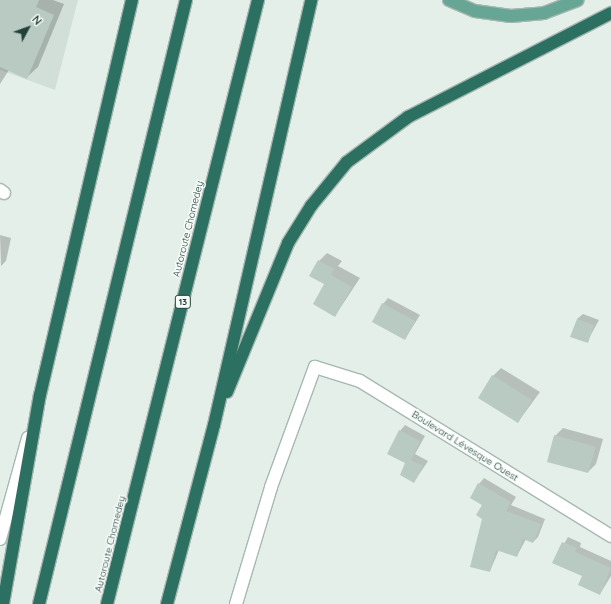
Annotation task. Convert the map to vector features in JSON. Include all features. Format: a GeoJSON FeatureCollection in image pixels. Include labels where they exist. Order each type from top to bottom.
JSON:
{"type":"FeatureCollection","features":[{"type":"Feature","properties":{"kind":"highway"},"geometry":{"type":"LineString","coordinates":[[3,604],[40,395],[132,0]]}},
{"type":"Feature","properties":{"kind":"highway"},"geometry":{"type":"LineString","coordinates":[[39,604],[186,0]]}},
{"type":"Feature","properties":{"kind":"highway","name":"Autoroute Chomedey"},"geometry":{"type":"LineString","coordinates":[[107,604],[258,0]]}},
{"type":"Feature","properties":{"kind":"highway"},"geometry":{"type":"LineString","coordinates":[[168,604],[214,425],[312,0]]}},
{"type":"Feature","properties":{"kind":"highway"},"geometry":{"type":"LineString","coordinates":[[214,425],[288,243],[310,206],[347,162],[404,120],[611,13]]}},
{"type":"Feature","properties":{"kind":"main road"},"geometry":{"type":"LineString","coordinates":[[449,0],[475,11],[511,16],[544,13],[578,0]]}},
{"type":"Feature","properties":{"kind":"street","name":"Boulevard Lévesque Ouest"},"geometry":{"type":"LineString","coordinates":[[236,604],[271,487],[315,367],[360,381],[611,536]]}},
{"type":"Feature","properties":{"kind":"street"},"geometry":{"type":"LineString","coordinates":[[0,539],[40,395]]}},
{"type":"Feature","properties":{"kind":"shaded area"},"geometry":{"type":"Polygon","coordinates":[[[0,0],[78,0],[55,90],[0,70],[0,0]]]}},
{"type":"Feature","properties":{"kind":"building"},"geometry":{"type":"Polygon","coordinates":[[[0,0],[39,0],[36,7],[54,15],[27,79],[0,67],[0,0]]]}},
{"type":"Feature","properties":{"kind":"building"},"geometry":{"type":"Polygon","coordinates":[[[318,260],[334,269],[331,275],[352,287],[335,317],[313,304],[324,284],[309,276],[318,260]]]}},
{"type":"Feature","properties":{"kind":"building"},"geometry":{"type":"Polygon","coordinates":[[[382,303],[415,321],[405,340],[372,322],[382,303]]]}},
{"type":"Feature","properties":{"kind":"building"},"geometry":{"type":"Polygon","coordinates":[[[577,319],[594,325],[588,343],[570,337],[577,319]]]}},
{"type":"Feature","properties":{"kind":"building"},"geometry":{"type":"Polygon","coordinates":[[[492,375],[532,400],[518,423],[478,398],[492,375]]]}},
{"type":"Feature","properties":{"kind":"building"},"geometry":{"type":"Polygon","coordinates":[[[399,430],[420,441],[411,460],[423,466],[414,483],[400,475],[405,463],[387,454],[399,430]]]}},
{"type":"Feature","properties":{"kind":"building"},"geometry":{"type":"Polygon","coordinates":[[[554,435],[596,447],[588,473],[547,462],[554,435]]]}},
{"type":"Feature","properties":{"kind":"building"},"geometry":{"type":"Polygon","coordinates":[[[478,483],[511,502],[506,511],[541,524],[533,543],[523,539],[517,557],[496,550],[490,572],[470,567],[482,519],[476,515],[482,505],[470,498],[478,483]]]}},
{"type":"Feature","properties":{"kind":"building"},"geometry":{"type":"Polygon","coordinates":[[[562,542],[577,548],[575,552],[611,568],[600,595],[578,585],[582,576],[552,563],[562,542]]]}}]}
